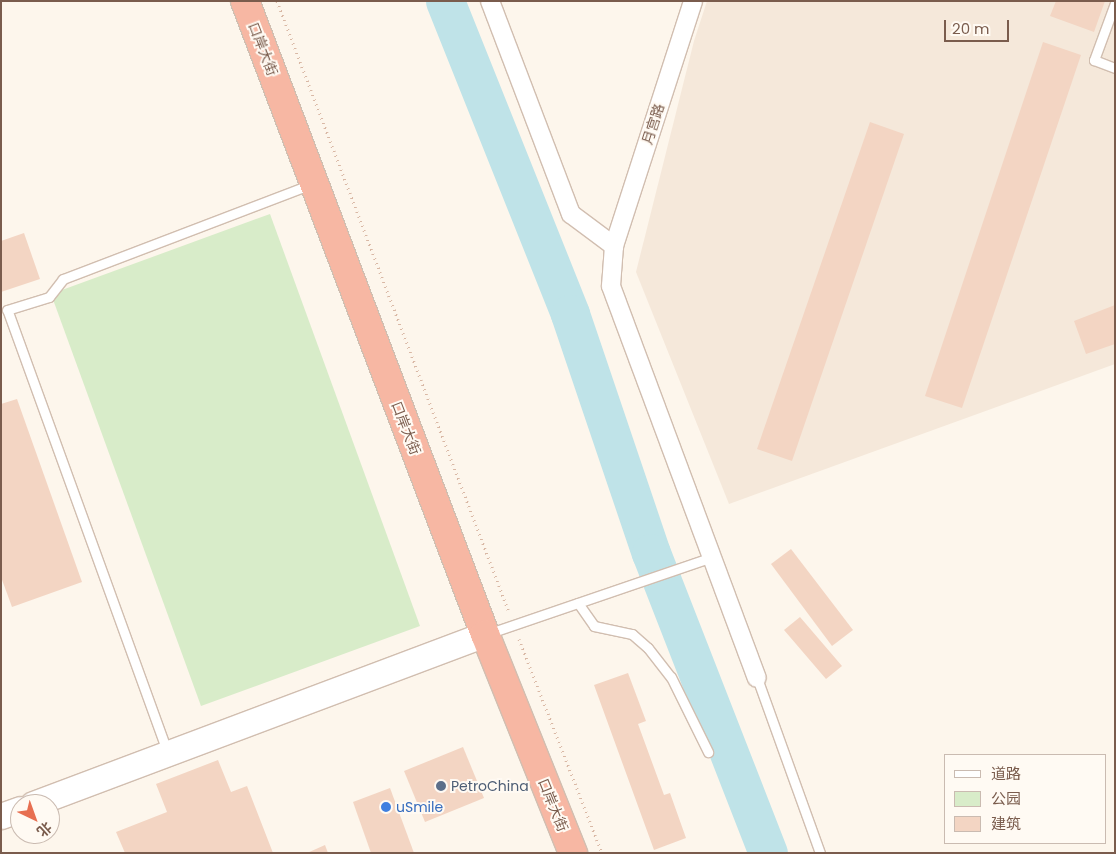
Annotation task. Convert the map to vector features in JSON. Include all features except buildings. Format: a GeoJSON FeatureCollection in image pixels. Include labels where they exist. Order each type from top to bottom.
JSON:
{"type":"FeatureCollection","features":[{"type":"Feature","properties":{"kind":"highway","name":"口岸大街"},"geometry":{"type":"LineString","coordinates":[[245,1],[484,634],[573,853]]}},
{"type":"Feature","properties":{"kind":"street"},"geometry":{"type":"LineString","coordinates":[[490,1],[571,214],[614,246]]}},
{"type":"Feature","properties":{"kind":"street","name":"月宫路"},"geometry":{"type":"LineString","coordinates":[[693,1],[614,246],[611,286],[757,678]]}},
{"type":"Feature","properties":{"kind":"street"},"geometry":{"type":"LineString","coordinates":[[60,794],[484,634]]}},
{"type":"Feature","properties":{"kind":"lane"},"geometry":{"type":"LineString","coordinates":[[1115,3],[1094,60],[1115,68]]}},
{"type":"Feature","properties":{"kind":"lane"},"geometry":{"type":"LineString","coordinates":[[168,754],[7,310],[49,297],[63,279],[314,184]]}},
{"type":"Feature","properties":{"kind":"lane"},"geometry":{"type":"LineString","coordinates":[[484,634],[514,626],[712,557]]}},
{"type":"Feature","properties":{"kind":"lane"},"geometry":{"type":"LineString","coordinates":[[578,603],[594,626],[632,634],[648,648],[671,677],[708,752]]}},
{"type":"Feature","properties":{"kind":"lane"},"geometry":{"type":"LineString","coordinates":[[757,678],[820,853]]}},
{"type":"Feature","properties":{"kind":"path"},"geometry":{"type":"LineString","coordinates":[[277,1],[602,853]]}},
{"type":"Feature","properties":{"kind":"shaded area"},"geometry":{"type":"Polygon","coordinates":[[[707,1],[1115,1],[1115,364],[729,504],[636,272],[694,41],[707,1]]]}},
{"type":"Feature","properties":{"kind":"green space"},"geometry":{"type":"Polygon","coordinates":[[[270,214],[420,626],[201,706],[51,294],[270,214]]]}},
{"type":"Feature","properties":{"kind":"waterway"},"geometry":{"type":"LineString","coordinates":[[445,1],[570,314],[651,553],[768,853]]}},
{"type":"Feature","properties":{"kind":"place","name":"PetroChina"},"geometry":{"type":"Point","coordinates":[441,786]}},
{"type":"Feature","properties":{"kind":"place","name":"uSmile"},"geometry":{"type":"Point","coordinates":[386,807]}}]}
